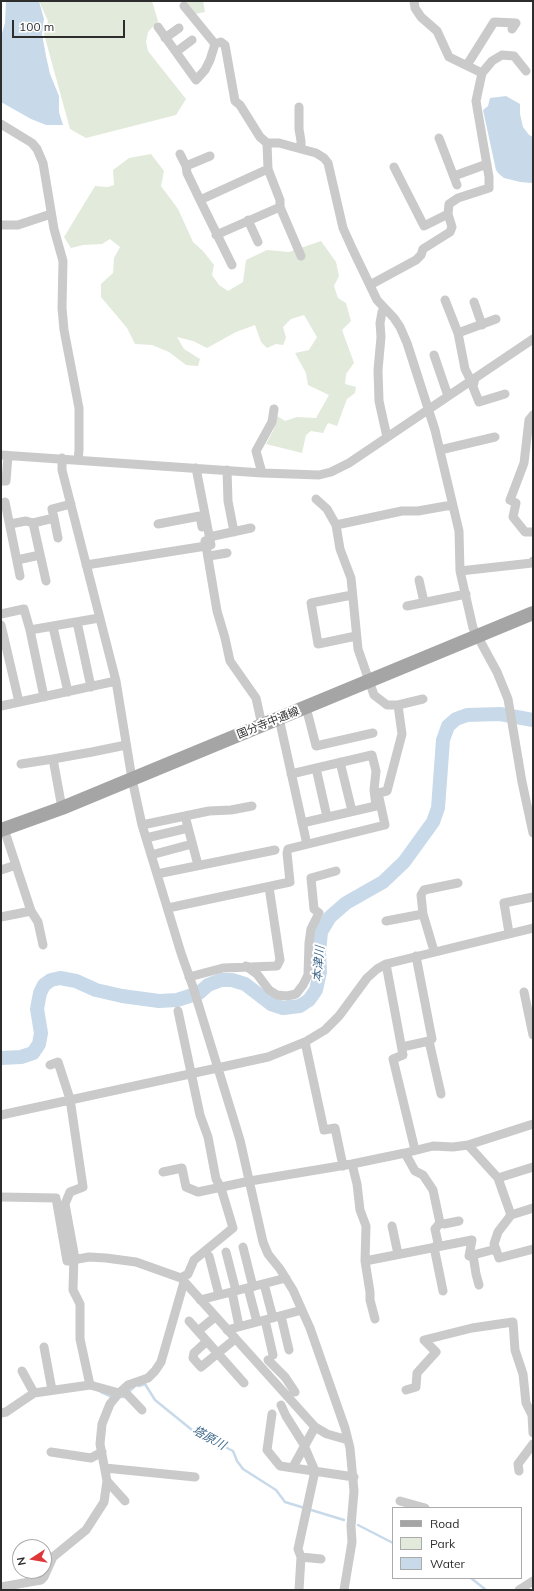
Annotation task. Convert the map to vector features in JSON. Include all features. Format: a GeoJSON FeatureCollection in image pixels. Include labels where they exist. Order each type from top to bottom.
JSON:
{"type":"FeatureCollection","features":[{"type":"Feature","properties":{"kind":"main road","name":"国分寺中通線"},"geometry":{"type":"LineString","coordinates":[[2,829],[62,808],[132,780],[533,613]]}},
{"type":"Feature","properties":{"kind":"street"},"geometry":{"type":"LineString","coordinates":[[414,1],[415,8],[421,17],[427,24],[437,31],[449,57],[482,73]]}},
{"type":"Feature","properties":{"kind":"street"},"geometry":{"type":"LineString","coordinates":[[184,6],[215,44]]}},
{"type":"Feature","properties":{"kind":"street"},"geometry":{"type":"LineString","coordinates":[[467,65],[494,22],[516,23],[512,30]]}},
{"type":"Feature","properties":{"kind":"street"},"geometry":{"type":"LineString","coordinates":[[158,27],[196,80],[210,60],[215,44]]}},
{"type":"Feature","properties":{"kind":"street"},"geometry":{"type":"LineString","coordinates":[[166,38],[179,28]]}},
{"type":"Feature","properties":{"kind":"street"},"geometry":{"type":"LineString","coordinates":[[176,52],[192,40]]}},
{"type":"Feature","properties":{"kind":"street"},"geometry":{"type":"LineString","coordinates":[[215,44],[221,42],[225,45],[235,101],[240,105],[260,137],[267,142],[279,143],[316,153],[324,158],[328,164],[343,228],[378,300],[400,327],[407,343],[440,450],[459,531],[460,571],[473,628],[497,672],[509,707],[530,805],[533,832]]}},
{"type":"Feature","properties":{"kind":"street"},"geometry":{"type":"LineString","coordinates":[[370,285],[416,260],[421,255],[423,250],[450,232],[452,227],[448,214],[449,204],[458,198],[489,188],[487,164],[476,101],[482,73],[492,61],[502,55],[514,56],[526,72]]}},
{"type":"Feature","properties":{"kind":"street"},"geometry":{"type":"LineString","coordinates":[[299,107],[301,150]]}},
{"type":"Feature","properties":{"kind":"street"},"geometry":{"type":"LineString","coordinates":[[1,124],[32,143],[37,149],[45,168],[51,214],[63,261],[62,308],[64,330],[79,408],[78,460]]}},
{"type":"Feature","properties":{"kind":"street"},"geometry":{"type":"LineString","coordinates":[[439,138],[456,181],[487,164]]}},
{"type":"Feature","properties":{"kind":"street"},"geometry":{"type":"LineString","coordinates":[[267,142],[268,169],[280,200],[280,207],[301,256]]}},
{"type":"Feature","properties":{"kind":"street"},"geometry":{"type":"LineString","coordinates":[[180,154],[186,166],[187,173],[216,235],[232,265]]}},
{"type":"Feature","properties":{"kind":"street"},"geometry":{"type":"LineString","coordinates":[[186,166],[210,156]]}},
{"type":"Feature","properties":{"kind":"street"},"geometry":{"type":"LineString","coordinates":[[394,167],[424,226],[448,214]]}},
{"type":"Feature","properties":{"kind":"street"},"geometry":{"type":"LineString","coordinates":[[200,200],[268,169]]}},
{"type":"Feature","properties":{"kind":"street"},"geometry":{"type":"LineString","coordinates":[[216,235],[280,207]]}},
{"type":"Feature","properties":{"kind":"street"},"geometry":{"type":"LineString","coordinates":[[1,225],[18,225],[51,214]]}},
{"type":"Feature","properties":{"kind":"street"},"geometry":{"type":"LineString","coordinates":[[248,220],[258,242]]}},
{"type":"Feature","properties":{"kind":"street"},"geometry":{"type":"LineString","coordinates":[[445,300],[458,333],[465,369],[473,379],[473,387],[479,402],[505,394]]}},
{"type":"Feature","properties":{"kind":"street"},"geometry":{"type":"LineString","coordinates":[[474,302],[482,324]]}},
{"type":"Feature","properties":{"kind":"street"},"geometry":{"type":"LineString","coordinates":[[384,308],[380,323],[381,337],[378,370],[379,401],[387,437]]}},
{"type":"Feature","properties":{"kind":"street"},"geometry":{"type":"LineString","coordinates":[[458,333],[496,319]]}},
{"type":"Feature","properties":{"kind":"street"},"geometry":{"type":"LineString","coordinates":[[1,481],[6,481],[4,455],[262,473],[319,475],[331,472],[349,463],[533,339]]}},
{"type":"Feature","properties":{"kind":"street"},"geometry":{"type":"LineString","coordinates":[[434,355],[448,396]]}},
{"type":"Feature","properties":{"kind":"street"},"geometry":{"type":"LineString","coordinates":[[262,473],[256,451],[272,422],[274,409]]}},
{"type":"Feature","properties":{"kind":"street"},"geometry":{"type":"LineString","coordinates":[[533,415],[529,420],[524,463],[510,500],[516,503],[513,517],[525,532],[533,532]]}},
{"type":"Feature","properties":{"kind":"street"},"geometry":{"type":"LineString","coordinates":[[440,450],[495,437]]}},
{"type":"Feature","properties":{"kind":"street"},"geometry":{"type":"LineString","coordinates":[[62,458],[62,470],[116,681],[132,780],[142,825],[168,908],[180,953],[193,987],[240,1140],[263,1242],[268,1254],[286,1278],[302,1310],[318,1349],[350,1448],[354,1476],[351,1526],[352,1542],[344,1590]]}},
{"type":"Feature","properties":{"kind":"street"},"geometry":{"type":"LineString","coordinates":[[86,565],[211,546],[196,468]]}},
{"type":"Feature","properties":{"kind":"street"},"geometry":{"type":"LineString","coordinates":[[227,470],[228,501],[234,532]]}},
{"type":"Feature","properties":{"kind":"street"},"geometry":{"type":"LineString","coordinates":[[316,499],[327,509],[336,525],[340,549],[351,578],[358,649],[374,695],[387,705],[398,705],[423,699]]}},
{"type":"Feature","properties":{"kind":"street"},"geometry":{"type":"LineString","coordinates":[[5,502],[20,576]]}},
{"type":"Feature","properties":{"kind":"street"},"geometry":{"type":"LineString","coordinates":[[58,538],[52,509],[71,504]]}},
{"type":"Feature","properties":{"kind":"street"},"geometry":{"type":"LineString","coordinates":[[336,525],[402,511],[418,511],[453,506]]}},
{"type":"Feature","properties":{"kind":"street"},"geometry":{"type":"LineString","coordinates":[[158,524],[200,516],[209,556],[217,611],[230,661],[256,698],[262,725]]}},
{"type":"Feature","properties":{"kind":"street"},"geometry":{"type":"LineString","coordinates":[[10,524],[26,520],[33,523],[54,518]]}},
{"type":"Feature","properties":{"kind":"street"},"geometry":{"type":"LineString","coordinates":[[33,523],[46,581]]}},
{"type":"Feature","properties":{"kind":"street"},"geometry":{"type":"LineString","coordinates":[[209,537],[251,528]]}},
{"type":"Feature","properties":{"kind":"street"},"geometry":{"type":"LineString","coordinates":[[209,556],[227,553]]}},
{"type":"Feature","properties":{"kind":"street"},"geometry":{"type":"LineString","coordinates":[[17,560],[40,555]]}},
{"type":"Feature","properties":{"kind":"street"},"geometry":{"type":"LineString","coordinates":[[460,571],[532,563],[533,561]]}},
{"type":"Feature","properties":{"kind":"street"},"geometry":{"type":"LineString","coordinates":[[419,580],[424,602]]}},
{"type":"Feature","properties":{"kind":"street"},"geometry":{"type":"LineString","coordinates":[[407,606],[466,594]]}},
{"type":"Feature","properties":{"kind":"street"},"geometry":{"type":"LineString","coordinates":[[352,595],[311,603],[318,644],[356,636]]}},
{"type":"Feature","properties":{"kind":"street"},"geometry":{"type":"LineString","coordinates":[[1,614],[24,609],[44,697]]}},
{"type":"Feature","properties":{"kind":"street"},"geometry":{"type":"LineString","coordinates":[[30,630],[100,618]]}},
{"type":"Feature","properties":{"kind":"street"},"geometry":{"type":"LineString","coordinates":[[77,622],[91,686]]}},
{"type":"Feature","properties":{"kind":"street"},"geometry":{"type":"LineString","coordinates":[[1,624],[19,702]]}},
{"type":"Feature","properties":{"kind":"street"},"geometry":{"type":"LineString","coordinates":[[53,627],[68,692]]}},
{"type":"Feature","properties":{"kind":"street"},"geometry":{"type":"LineString","coordinates":[[1,706],[116,681]]}},
{"type":"Feature","properties":{"kind":"street"},"geometry":{"type":"LineString","coordinates":[[168,908],[290,882],[287,853],[288,849],[384,825],[378,793],[387,791],[402,734],[398,705]]}},
{"type":"Feature","properties":{"kind":"street"},"geometry":{"type":"LineString","coordinates":[[306,707],[316,746],[373,733]]}},
{"type":"Feature","properties":{"kind":"street"},"geometry":{"type":"LineString","coordinates":[[279,718],[306,840]]}},
{"type":"Feature","properties":{"kind":"street"},"geometry":{"type":"LineString","coordinates":[[21,764],[92,752],[126,744]]}},
{"type":"Feature","properties":{"kind":"street"},"geometry":{"type":"LineString","coordinates":[[291,774],[372,755],[376,771],[374,790],[376,806],[302,823]]}},
{"type":"Feature","properties":{"kind":"street"},"geometry":{"type":"LineString","coordinates":[[53,758],[62,808]]}},
{"type":"Feature","properties":{"kind":"street"},"geometry":{"type":"LineString","coordinates":[[340,762],[352,812]]}},
{"type":"Feature","properties":{"kind":"street"},"geometry":{"type":"LineString","coordinates":[[316,768],[327,817]]}},
{"type":"Feature","properties":{"kind":"street"},"geometry":{"type":"LineString","coordinates":[[142,825],[209,811],[231,810],[252,806]]}},
{"type":"Feature","properties":{"kind":"street"},"geometry":{"type":"LineString","coordinates":[[185,816],[198,865]]}},
{"type":"Feature","properties":{"kind":"street"},"geometry":{"type":"LineString","coordinates":[[146,838],[188,828]]}},
{"type":"Feature","properties":{"kind":"street"},"geometry":{"type":"LineString","coordinates":[[2,829],[31,911],[38,922],[43,945]]}},
{"type":"Feature","properties":{"kind":"street"},"geometry":{"type":"LineString","coordinates":[[151,855],[192,844]]}},
{"type":"Feature","properties":{"kind":"street"},"geometry":{"type":"LineString","coordinates":[[157,874],[275,850]]}},
{"type":"Feature","properties":{"kind":"street"},"geometry":{"type":"LineString","coordinates":[[1,870],[16,865]]}},
{"type":"Feature","properties":{"kind":"street"},"geometry":{"type":"LineString","coordinates":[[246,966],[257,974],[269,990],[277,995],[287,996],[296,994],[308,975],[311,929],[320,913],[314,909],[311,878],[336,871]]}},
{"type":"Feature","properties":{"kind":"street"},"geometry":{"type":"LineString","coordinates":[[434,951],[423,914],[421,895],[424,890],[458,883]]}},
{"type":"Feature","properties":{"kind":"street"},"geometry":{"type":"LineString","coordinates":[[189,977],[223,968],[277,966],[280,960],[269,887]]}},
{"type":"Feature","properties":{"kind":"street"},"geometry":{"type":"LineString","coordinates":[[509,933],[504,904],[533,897]]}},
{"type":"Feature","properties":{"kind":"street"},"geometry":{"type":"LineString","coordinates":[[1,917],[31,911]]}},
{"type":"Feature","properties":{"kind":"street"},"geometry":{"type":"LineString","coordinates":[[386,921],[423,914]]}},
{"type":"Feature","properties":{"kind":"street"},"geometry":{"type":"LineString","coordinates":[[1,1115],[268,1057],[305,1042],[325,1030],[338,1016],[367,978],[377,969],[386,964],[434,951],[533,928]]}},
{"type":"Feature","properties":{"kind":"street"},"geometry":{"type":"LineString","coordinates":[[416,956],[432,1039],[429,1041],[441,1094]]}},
{"type":"Feature","properties":{"kind":"street"},"geometry":{"type":"LineString","coordinates":[[386,964],[403,1055],[393,1058],[415,1150]]}},
{"type":"Feature","properties":{"kind":"street"},"geometry":{"type":"LineString","coordinates":[[524,992],[530,1036]]}},
{"type":"Feature","properties":{"kind":"street"},"geometry":{"type":"LineString","coordinates":[[1,1587],[41,1580],[44,1577],[53,1557],[86,1530],[104,1502],[107,1493],[107,1482],[100,1434],[102,1424],[110,1404],[128,1385],[148,1378],[156,1371],[161,1362],[182,1280],[188,1274],[194,1260],[233,1228],[221,1188],[216,1179],[208,1137],[200,1115],[178,1011]]}},
{"type":"Feature","properties":{"kind":"street"},"geometry":{"type":"LineString","coordinates":[[402,1047],[429,1041]]}},
{"type":"Feature","properties":{"kind":"street"},"geometry":{"type":"LineString","coordinates":[[305,1042],[324,1130],[336,1128],[347,1165],[357,1184],[360,1210],[366,1226],[365,1261],[370,1300],[375,1319]]}},
{"type":"Feature","properties":{"kind":"street"},"geometry":{"type":"LineString","coordinates":[[50,1065],[58,1062],[70,1100],[83,1187],[70,1192],[65,1204],[74,1254],[73,1290],[80,1304],[80,1339],[90,1385]]}},
{"type":"Feature","properties":{"kind":"street"},"geometry":{"type":"LineString","coordinates":[[163,1172],[182,1168],[186,1187],[198,1192],[250,1181],[347,1165],[433,1146],[453,1147],[468,1145],[533,1124]]}},
{"type":"Feature","properties":{"kind":"street"},"geometry":{"type":"LineString","coordinates":[[468,1145],[498,1178],[511,1215]]}},
{"type":"Feature","properties":{"kind":"street"},"geometry":{"type":"LineString","coordinates":[[405,1153],[415,1171],[423,1175],[434,1190],[440,1223],[436,1229],[436,1245],[444,1291]]}},
{"type":"Feature","properties":{"kind":"street"},"geometry":{"type":"LineString","coordinates":[[498,1178],[533,1167]]}},
{"type":"Feature","properties":{"kind":"street"},"geometry":{"type":"LineString","coordinates":[[1,1197],[56,1198],[67,1261],[89,1257],[100,1257],[136,1262],[182,1280],[315,1427],[327,1434],[348,1440]]}},
{"type":"Feature","properties":{"kind":"street"},"geometry":{"type":"LineString","coordinates":[[533,1208],[511,1215],[498,1232],[494,1244],[499,1258],[533,1249]]}},
{"type":"Feature","properties":{"kind":"street"},"geometry":{"type":"LineString","coordinates":[[440,1223],[444,1224],[459,1221]]}},
{"type":"Feature","properties":{"kind":"street"},"geometry":{"type":"LineString","coordinates":[[392,1226],[398,1254]]}},
{"type":"Feature","properties":{"kind":"street"},"geometry":{"type":"LineString","coordinates":[[365,1261],[436,1245],[472,1240],[469,1256],[496,1249]]}},
{"type":"Feature","properties":{"kind":"street"},"geometry":{"type":"LineString","coordinates":[[243,1247],[251,1287],[289,1350]]}},
{"type":"Feature","properties":{"kind":"street"},"geometry":{"type":"LineString","coordinates":[[226,1252],[239,1326]]}},
{"type":"Feature","properties":{"kind":"street"},"geometry":{"type":"LineString","coordinates":[[473,1255],[479,1285]]}},
{"type":"Feature","properties":{"kind":"street"},"geometry":{"type":"LineString","coordinates":[[209,1256],[219,1295]]}},
{"type":"Feature","properties":{"kind":"street"},"geometry":{"type":"LineString","coordinates":[[200,1300],[286,1278]]}},
{"type":"Feature","properties":{"kind":"street"},"geometry":{"type":"LineString","coordinates":[[264,1284],[269,1319],[270,1357],[295,1392]]}},
{"type":"Feature","properties":{"kind":"street"},"geometry":{"type":"LineString","coordinates":[[227,1330],[302,1310]]}},
{"type":"Feature","properties":{"kind":"street"},"geometry":{"type":"LineString","coordinates":[[198,1331],[215,1317]]}},
{"type":"Feature","properties":{"kind":"street"},"geometry":{"type":"LineString","coordinates":[[189,1321],[244,1383]]}},
{"type":"Feature","properties":{"kind":"street"},"geometry":{"type":"LineString","coordinates":[[406,1390],[416,1387],[417,1373],[436,1352],[424,1340],[472,1328],[513,1322],[516,1350],[523,1374],[526,1403],[532,1415],[533,1433]]}},
{"type":"Feature","properties":{"kind":"street"},"geometry":{"type":"LineString","coordinates":[[207,1342],[194,1353],[193,1358],[201,1368],[235,1339]]}},
{"type":"Feature","properties":{"kind":"street"},"geometry":{"type":"LineString","coordinates":[[44,1347],[52,1390]]}},
{"type":"Feature","properties":{"kind":"street"},"geometry":{"type":"LineString","coordinates":[[22,1371],[34,1393]]}},
{"type":"Feature","properties":{"kind":"street"},"geometry":{"type":"LineString","coordinates":[[1,1413],[6,1412],[34,1393],[90,1385],[123,1392],[142,1410]]}},
{"type":"Feature","properties":{"kind":"street"},"geometry":{"type":"LineString","coordinates":[[281,1405],[304,1446],[315,1471],[298,1549],[301,1557],[299,1590]]}},
{"type":"Feature","properties":{"kind":"street"},"geometry":{"type":"LineString","coordinates":[[272,1414],[266,1450],[280,1466],[354,1476]]}},
{"type":"Feature","properties":{"kind":"street"},"geometry":{"type":"LineString","coordinates":[[293,1468],[315,1427]]}},
{"type":"Feature","properties":{"kind":"street"},"geometry":{"type":"LineString","coordinates":[[519,1471],[518,1464],[533,1444]]}},
{"type":"Feature","properties":{"kind":"street"},"geometry":{"type":"LineString","coordinates":[[51,1452],[90,1458],[102,1452]]}},
{"type":"Feature","properties":{"kind":"street"},"geometry":{"type":"LineString","coordinates":[[105,1468],[195,1477]]}},
{"type":"Feature","properties":{"kind":"street"},"geometry":{"type":"LineString","coordinates":[[107,1482],[124,1501]]}},
{"type":"Feature","properties":{"kind":"street"},"geometry":{"type":"LineString","coordinates":[[400,1501],[421,1507]]}},
{"type":"Feature","properties":{"kind":"street"},"geometry":{"type":"LineString","coordinates":[[301,1557],[321,1559]]}},
{"type":"Feature","properties":{"kind":"street"},"geometry":{"type":"LineString","coordinates":[[518,1590],[533,1581]]}},
{"type":"Feature","properties":{"kind":"green space"},"geometry":{"type":"Polygon","coordinates":[[[39,1],[152,1],[158,21],[148,32],[146,42],[148,51],[186,99],[176,115],[86,138],[70,129],[44,34],[48,21],[39,1]]]}},
{"type":"Feature","properties":{"kind":"green space"},"geometry":{"type":"Polygon","coordinates":[[[184,1],[203,1],[205,12],[195,14],[184,1]]]}},
{"type":"Feature","properties":{"kind":"green space"},"geometry":{"type":"Polygon","coordinates":[[[151,154],[164,171],[161,186],[178,209],[193,242],[203,251],[214,265],[212,275],[219,285],[228,291],[243,282],[246,260],[267,250],[289,252],[321,241],[336,262],[339,276],[334,286],[338,298],[346,303],[351,321],[342,330],[354,363],[346,374],[345,384],[356,387],[355,393],[347,399],[337,426],[328,423],[323,433],[311,431],[306,435],[302,453],[266,444],[274,429],[277,416],[285,421],[297,417],[316,418],[329,395],[308,385],[306,373],[295,353],[309,350],[317,337],[304,315],[291,319],[283,327],[286,338],[283,345],[276,344],[267,348],[261,342],[255,325],[236,332],[207,348],[193,341],[177,337],[184,349],[200,359],[198,366],[186,365],[169,352],[152,345],[135,344],[127,328],[101,297],[101,284],[113,273],[114,258],[120,247],[110,239],[102,244],[83,245],[71,248],[64,237],[95,186],[108,187],[114,185],[113,170],[129,158],[151,154]]]}},
{"type":"Feature","properties":{"kind":"water"},"geometry":{"type":"Polygon","coordinates":[[[6,1],[39,1],[44,19],[42,34],[46,56],[50,74],[59,96],[59,112],[63,125],[46,125],[31,119],[1,102],[1,37],[5,23],[6,1]]]}},
{"type":"Feature","properties":{"kind":"water"},"geometry":{"type":"Polygon","coordinates":[[[506,96],[520,104],[520,114],[523,127],[529,135],[533,137],[533,182],[531,183],[504,178],[496,170],[483,110],[488,106],[490,98],[506,96]]]}},
{"type":"Feature","properties":{"kind":"waterway","name":"本津川"},"geometry":{"type":"LineString","coordinates":[[1,1058],[21,1057],[33,1053],[39,1044],[41,1033],[37,1009],[40,993],[44,985],[51,980],[60,978],[76,981],[96,990],[122,996],[159,1001],[177,1000],[199,993],[208,985],[221,980],[232,980],[245,984],[271,1004],[283,1008],[300,1006],[309,1000],[316,990],[320,972],[319,952],[321,932],[330,917],[346,903],[383,882],[404,862],[433,822],[438,808],[443,740],[448,726],[456,719],[467,715],[500,714],[533,720]]}},
{"type":"Feature","properties":{"kind":"waterway","name":"塔原川"},"geometry":{"type":"LineString","coordinates":[[139,1386],[145,1384],[155,1400],[192,1430],[233,1451],[237,1461],[243,1469],[276,1490],[285,1502],[344,1520]]}},
{"type":"Feature","properties":{"kind":"waterway","name":"塔原川"},"geometry":{"type":"LineString","coordinates":[[119,1397],[123,1397],[134,1387]]}},
{"type":"Feature","properties":{"kind":"waterway","name":"塔原川"},"geometry":{"type":"LineString","coordinates":[[101,1392],[110,1396]]}},
{"type":"Feature","properties":{"kind":"waterway","name":"塔原川"},"geometry":{"type":"LineString","coordinates":[[358,1525],[392,1542]]}},
{"type":"Feature","properties":{"kind":"waterway","name":"塔原川"},"geometry":{"type":"LineString","coordinates":[[472,1579],[486,1590]]}}]}
